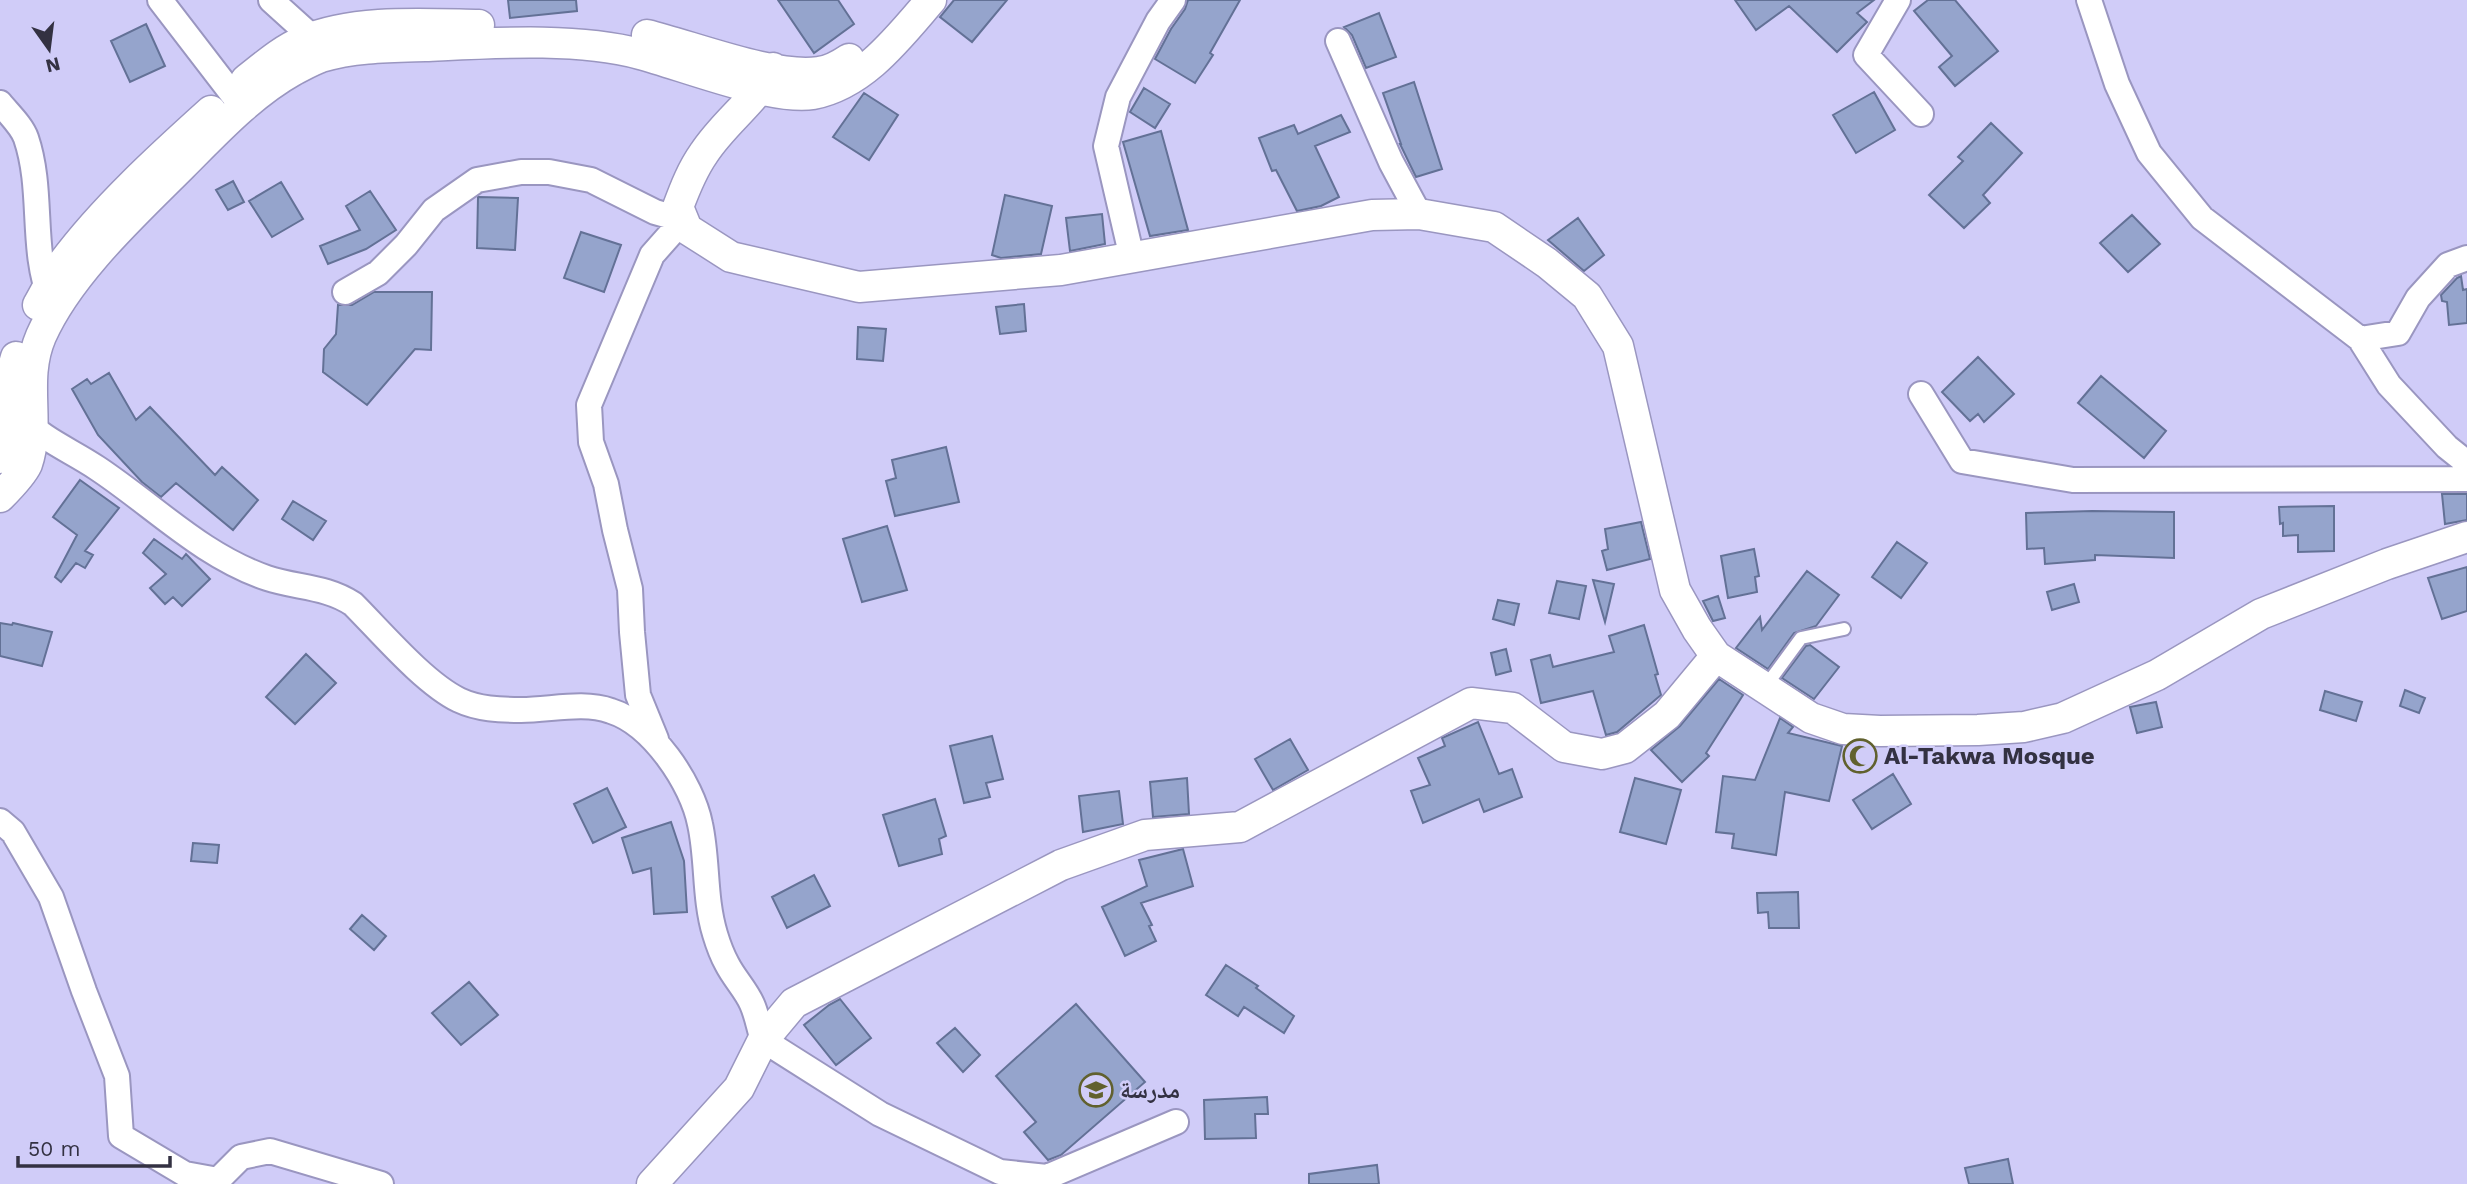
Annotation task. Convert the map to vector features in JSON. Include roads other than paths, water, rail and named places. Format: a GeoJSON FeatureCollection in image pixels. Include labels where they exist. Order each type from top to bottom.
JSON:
{"type":"FeatureCollection","features":[{"type":"Feature","properties":{"kind":"street"},"geometry":{"type":"LineString","coordinates":[[160,0],[237,100]]}},
{"type":"Feature","properties":{"kind":"street"},"geometry":{"type":"LineString","coordinates":[[271,0],[317,48]]}},
{"type":"Feature","properties":{"kind":"street"},"geometry":{"type":"LineString","coordinates":[[0,497],[26,466],[32,440],[30,385],[34,357],[63,263],[107,212],[165,152],[237,100],[277,56],[317,48],[594,44],[767,78],[820,72],[839,65],[860,51],[909,0]]}},
{"type":"Feature","properties":{"kind":"street"},"geometry":{"type":"LineString","coordinates":[[767,78],[785,94],[810,94],[840,84],[876,60],[931,0]]}},
{"type":"Feature","properties":{"kind":"street"},"geometry":{"type":"LineString","coordinates":[[1132,258],[1106,146],[1118,97],[1158,21],[1173,0]]}},
{"type":"Feature","properties":{"kind":"street"},"geometry":{"type":"LineString","coordinates":[[1898,0],[1866,55],[1921,114]]}},
{"type":"Feature","properties":{"kind":"street"},"geometry":{"type":"LineString","coordinates":[[2089,0],[2117,84],[2148,153],[2202,218],[2360,339],[2389,384],[2447,447],[2467,463]]}},
{"type":"Feature","properties":{"kind":"street"},"geometry":{"type":"LineString","coordinates":[[1338,41],[1391,162],[1419,214]]}},
{"type":"Feature","properties":{"kind":"street"},"geometry":{"type":"LineString","coordinates":[[767,78],[704,152],[689,178],[678,207],[683,220],[687,229],[731,257],[859,287],[1061,270],[1372,215],[1419,214],[1494,226],[1547,263],[1587,296],[1618,346],[1675,590],[1697,629],[1716,656],[1811,718],[1843,729],[1978,730],[2024,727],[2063,718],[2157,675],[2261,614],[2387,564],[2467,537]]}},
{"type":"Feature","properties":{"kind":"street"},"geometry":{"type":"LineString","coordinates":[[0,103],[26,136],[36,191],[40,261],[51,300]]}},
{"type":"Feature","properties":{"kind":"street"},"geometry":{"type":"LineString","coordinates":[[345,292],[378,273],[406,245],[434,210],[477,180],[521,172],[549,172],[590,180],[655,212],[683,220]]}},
{"type":"Feature","properties":{"kind":"street"},"geometry":{"type":"LineString","coordinates":[[683,220],[652,255],[589,405],[591,442],[606,484],[630,589],[638,695],[658,743],[688,793],[700,823],[708,901],[715,933],[727,964],[752,1003],[763,1040],[880,1114],[1000,1172],[1047,1177],[1176,1122]]}},
{"type":"Feature","properties":{"kind":"street"},"geometry":{"type":"LineString","coordinates":[[2360,339],[2398,334],[2418,298],[2448,265],[2467,258]]}},
{"type":"Feature","properties":{"kind":"street"},"geometry":{"type":"LineString","coordinates":[[0,458],[8,436],[12,370],[20,339],[51,300]]}},
{"type":"Feature","properties":{"kind":"street"},"geometry":{"type":"LineString","coordinates":[[1921,394],[1962,461],[2073,480],[2467,479]]}},
{"type":"Feature","properties":{"kind":"street"},"geometry":{"type":"LineString","coordinates":[[10,400],[32,428],[97,468],[184,534],[267,578],[320,588],[340,595],[353,604],[432,682],[459,700],[487,709],[524,710],[584,706],[612,711],[637,724],[658,743]]}},
{"type":"Feature","properties":{"kind":"street"},"geometry":{"type":"LineString","coordinates":[[652,1184],[739,1088],[763,1040],[794,1003],[1061,865],[1145,835],[1240,827],[1471,703],[1513,708],[1564,747],[1602,754],[1625,748],[1667,715],[1716,656]]}},
{"type":"Feature","properties":{"kind":"street"},"geometry":{"type":"LineString","coordinates":[[0,821],[13,832],[51,897],[83,991],[117,1076],[121,1136],[185,1174],[218,1180],[241,1157],[270,1151],[381,1184]]}},
{"type":"Feature","properties":{"kind":"lane"},"geometry":{"type":"LineString","coordinates":[[1765,687],[1801,638],[1844,629]]}},
{"type":"Feature","properties":{"kind":"place","name":"Al-Takwa Mosque"},"geometry":{"type":"Point","coordinates":[1860,756]}},
{"type":"Feature","properties":{"kind":"place","name":"مدرسة"},"geometry":{"type":"Point","coordinates":[1096,1090]}}]}
